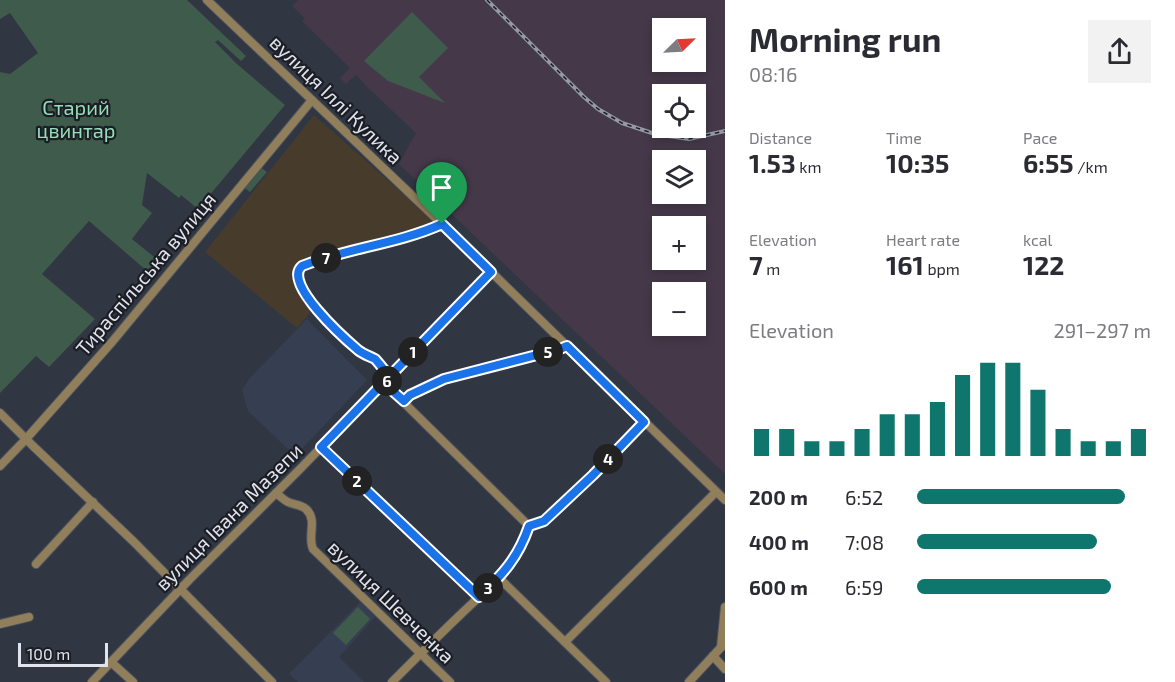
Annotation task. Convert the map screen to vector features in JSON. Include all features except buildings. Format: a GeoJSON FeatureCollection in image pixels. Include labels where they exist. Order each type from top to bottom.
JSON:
{"type":"FeatureCollection","features":[{"type":"Feature","properties":{"kind":"street","name":"вулиця Іллі Кулика"},"geometry":{"type":"LineString","coordinates":[[207,0],[442,224],[725,500]]}},
{"type":"Feature","properties":{"kind":"street","name":"Тираспільська вулиця"},"geometry":{"type":"LineString","coordinates":[[0,466],[112,342],[312,100]]}},
{"type":"Feature","properties":{"kind":"street"},"geometry":{"type":"LineString","coordinates":[[442,224],[429,230],[307,264],[298,268],[298,278],[302,290],[316,309],[359,351],[376,360],[387,373],[387,386],[529,526]]}},
{"type":"Feature","properties":{"kind":"street","name":"вулиця Івана Мазепи"},"geometry":{"type":"LineString","coordinates":[[92,682],[491,272]]}},
{"type":"Feature","properties":{"kind":"street"},"geometry":{"type":"LineString","coordinates":[[404,401],[410,395],[444,379],[567,346]]}},
{"type":"Feature","properties":{"kind":"street"},"geometry":{"type":"LineString","coordinates":[[0,413],[181,588],[272,682]]}},
{"type":"Feature","properties":{"kind":"street"},"geometry":{"type":"LineString","coordinates":[[529,526],[544,521],[644,422]]}},
{"type":"Feature","properties":{"kind":"street"},"geometry":{"type":"LineString","coordinates":[[321,447],[479,597]]}},
{"type":"Feature","properties":{"kind":"street"},"geometry":{"type":"LineString","coordinates":[[565,642],[716,492]]}},
{"type":"Feature","properties":{"kind":"street","name":"вулиця Шевченка"},"geometry":{"type":"LineString","coordinates":[[276,493],[289,503],[306,509],[312,519],[311,544],[313,549],[450,682]]}},
{"type":"Feature","properties":{"kind":"street"},"geometry":{"type":"LineString","coordinates":[[36,564],[93,502]]}},
{"type":"Feature","properties":{"kind":"street"},"geometry":{"type":"LineString","coordinates":[[392,682],[499,578],[515,558],[529,526]]}},
{"type":"Feature","properties":{"kind":"street"},"geometry":{"type":"LineString","coordinates":[[499,578],[606,682]]}},
{"type":"Feature","properties":{"kind":"street"},"geometry":{"type":"LineString","coordinates":[[689,682],[723,645],[725,607]]}},
{"type":"Feature","properties":{"kind":"street"},"geometry":{"type":"LineString","coordinates":[[0,624],[29,617]]}},
{"type":"Feature","properties":{"kind":"street"},"geometry":{"type":"LineString","coordinates":[[713,656],[725,669]]}},
{"type":"Feature","properties":{"kind":"street"},"geometry":{"type":"LineString","coordinates":[[111,662],[133,682]]}},
{"type":"Feature","properties":{"kind":"shaded area"},"geometry":{"type":"Polygon","coordinates":[[[298,0],[725,0],[725,474],[399,164],[416,133],[356,75],[346,84],[340,78],[350,68],[302,21],[305,18],[292,6],[298,0]]]}},
{"type":"Feature","properties":{"kind":"shaded area"},"geometry":{"type":"Polygon","coordinates":[[[314,115],[435,222],[297,264],[292,271],[299,291],[313,309],[297,328],[205,252],[314,115]]]}},
{"type":"Feature","properties":{"kind":"shaded area"},"geometry":{"type":"Polygon","coordinates":[[[307,319],[367,380],[295,456],[248,411],[242,390],[249,379],[307,319]]]}},
{"type":"Feature","properties":{"kind":"shaded area"},"geometry":{"type":"Polygon","coordinates":[[[360,602],[375,617],[339,657],[364,682],[298,682],[289,674],[360,602]]]}},
{"type":"Feature","properties":{"kind":"green space","name":"Старий цвинтар"},"geometry":{"type":"Polygon","coordinates":[[[0,0],[187,0],[246,56],[241,61],[218,40],[215,42],[285,105],[198,209],[181,195],[179,198],[147,173],[142,205],[152,213],[132,239],[164,265],[154,277],[89,221],[42,274],[95,319],[49,367],[36,356],[0,393],[0,72],[10,74],[38,53],[10,13],[0,19],[0,0]]]}},
{"type":"Feature","properties":{"kind":"green space"},"geometry":{"type":"Polygon","coordinates":[[[412,12],[448,48],[419,77],[445,103],[388,81],[364,61],[412,12]]]}},
{"type":"Feature","properties":{"kind":"green space"},"geometry":{"type":"Polygon","coordinates":[[[260,167],[267,172],[250,192],[243,187],[260,167]]]}},
{"type":"Feature","properties":{"kind":"green space"},"geometry":{"type":"Polygon","coordinates":[[[358,607],[370,619],[346,645],[333,633],[358,607]]]}},
{"type":"Feature","properties":{"kind":"railway"},"geometry":{"type":"LineString","coordinates":[[487,0],[584,97],[598,109],[622,123],[655,134],[689,139],[725,131]]}},
{"type":"Feature","properties":{"kind":"route"},"geometry":{"type":"LineString","coordinates":[[442,224],[429,230],[302,266],[298,268],[298,278],[302,290],[316,309],[359,351],[376,360],[387,373],[387,379],[387,386],[404,401],[410,395],[444,379],[567,346],[644,422],[544,521],[529,526],[515,558],[499,578],[479,597],[321,447],[327,441],[384,382],[387,379],[390,376],[491,272],[442,224]]}}]}
